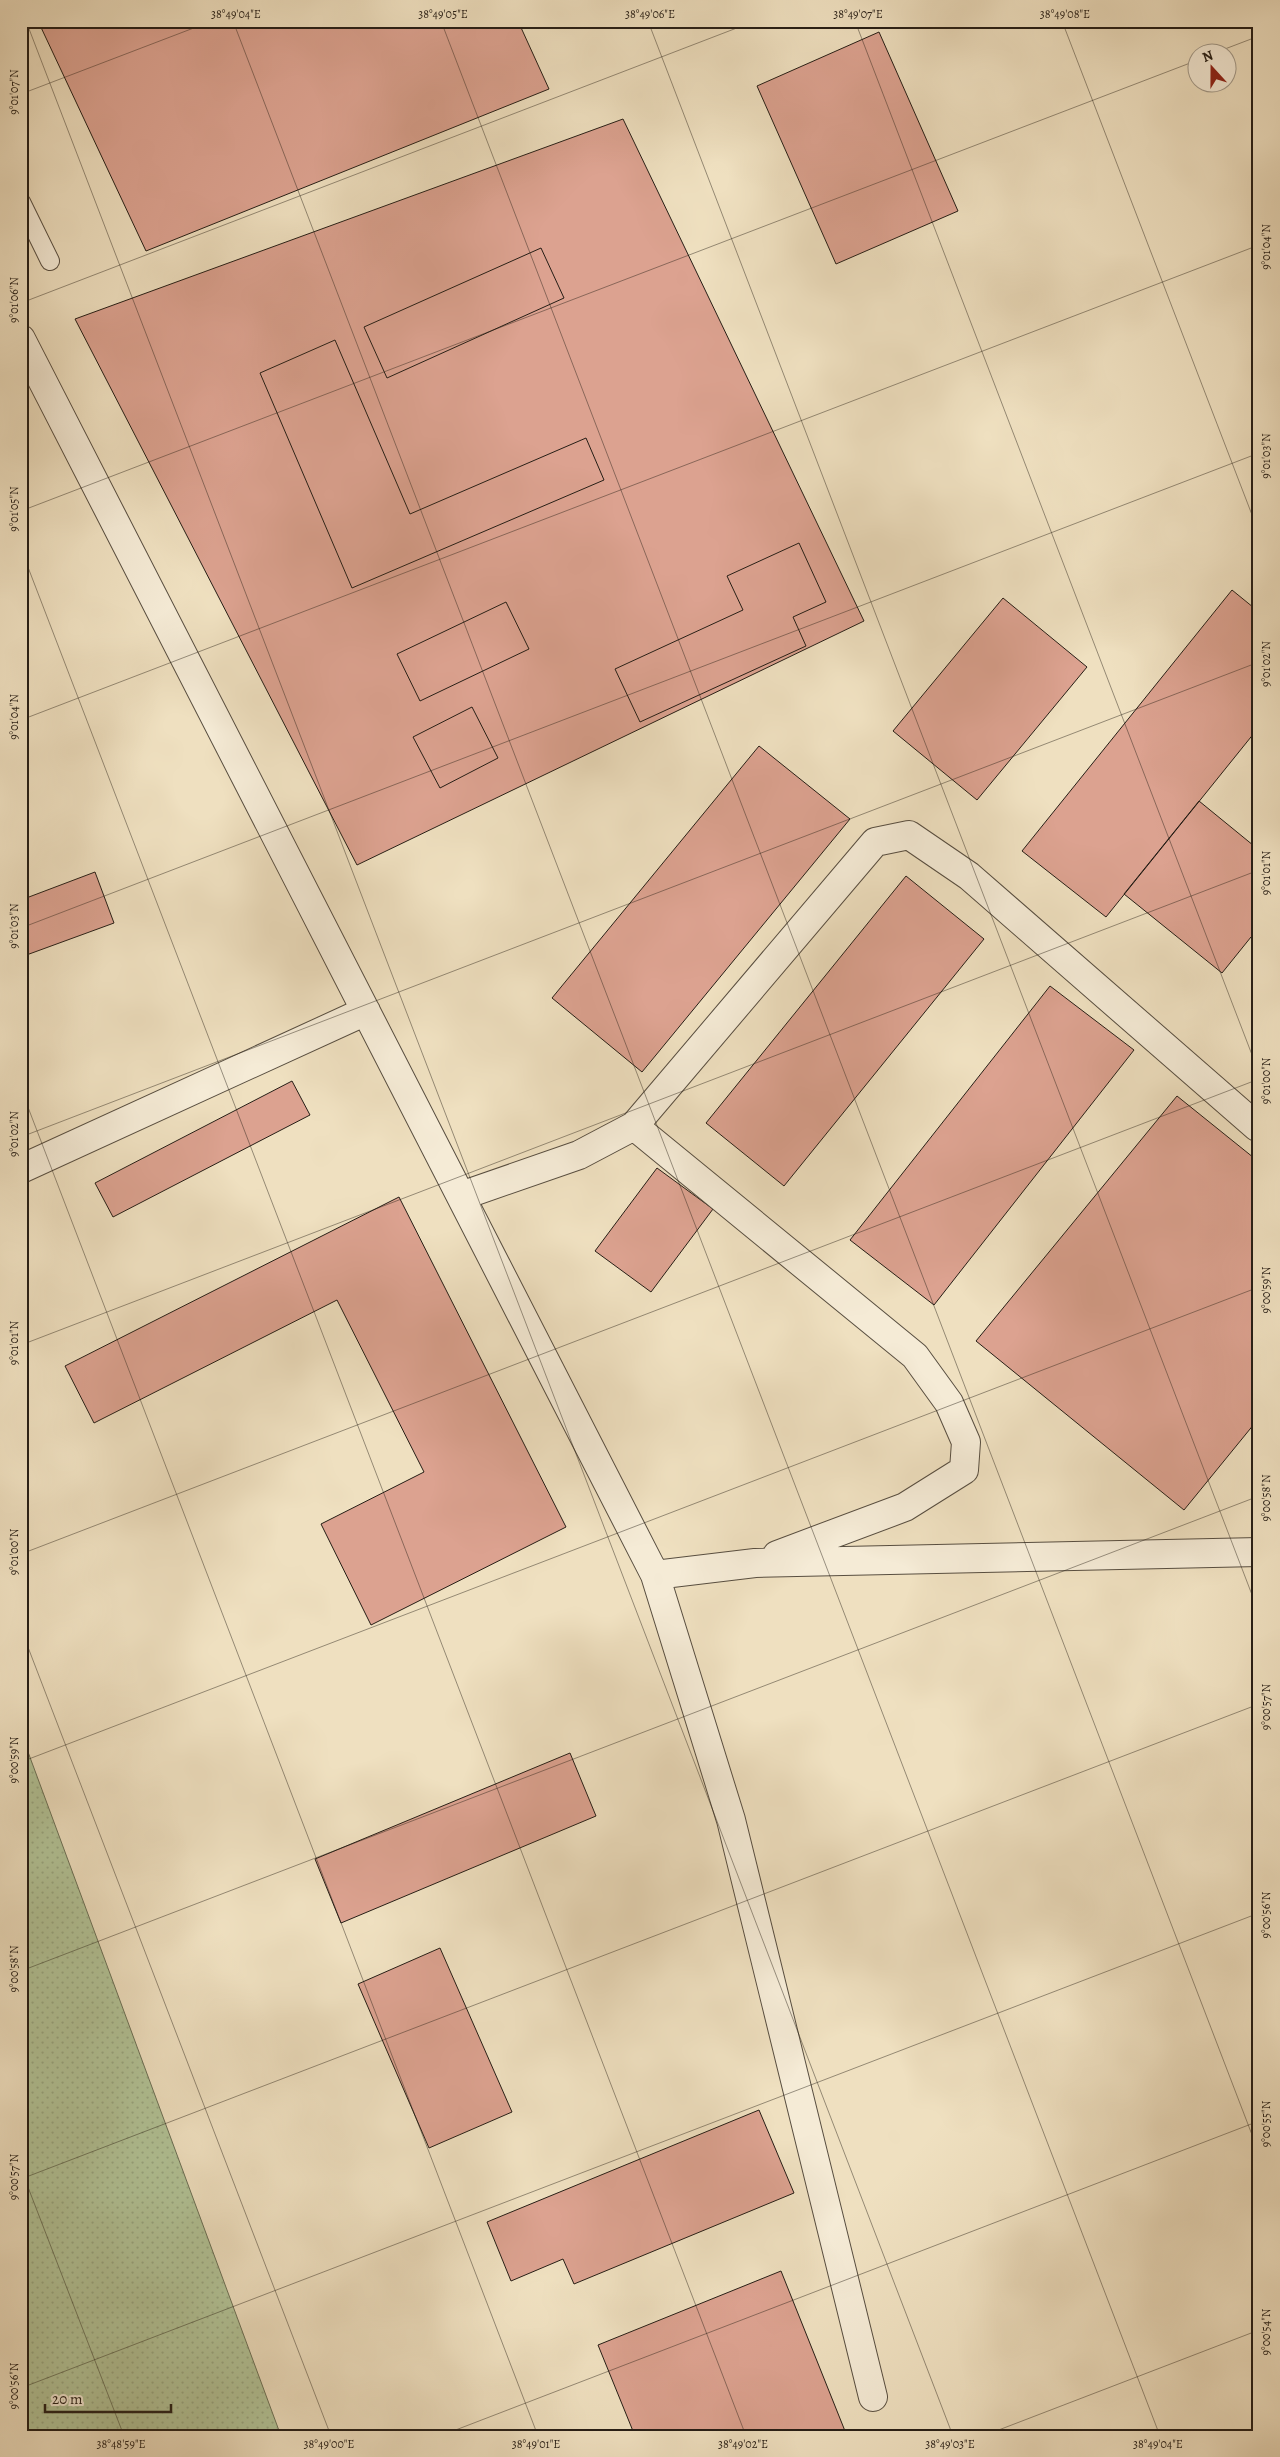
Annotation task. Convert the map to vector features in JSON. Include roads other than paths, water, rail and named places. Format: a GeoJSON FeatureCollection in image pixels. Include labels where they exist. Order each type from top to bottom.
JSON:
{"type":"FeatureCollection","features":[{"type":"Feature","properties":{"kind":"street"},"geometry":{"type":"LineString","coordinates":[[21,339],[655,1575],[731,1820],[873,2397]]}},
{"type":"Feature","properties":{"kind":"street"},"geometry":{"type":"LineString","coordinates":[[461,1196],[579,1155],[634,1126],[875,842],[909,835],[969,876],[1257,1127]]}},
{"type":"Feature","properties":{"kind":"street"},"geometry":{"type":"LineString","coordinates":[[21,1169],[366,1011]]}},
{"type":"Feature","properties":{"kind":"street"},"geometry":{"type":"LineString","coordinates":[[634,1126],[915,1356],[949,1403],[966,1442],[964,1470],[905,1507],[755,1562]]}},
{"type":"Feature","properties":{"kind":"street"},"geometry":{"type":"LineString","coordinates":[[655,1575],[755,1562],[1259,1552]]}},
{"type":"Feature","properties":{"kind":"lane"},"geometry":{"type":"LineString","coordinates":[[21,202],[50,260]]}}]}
